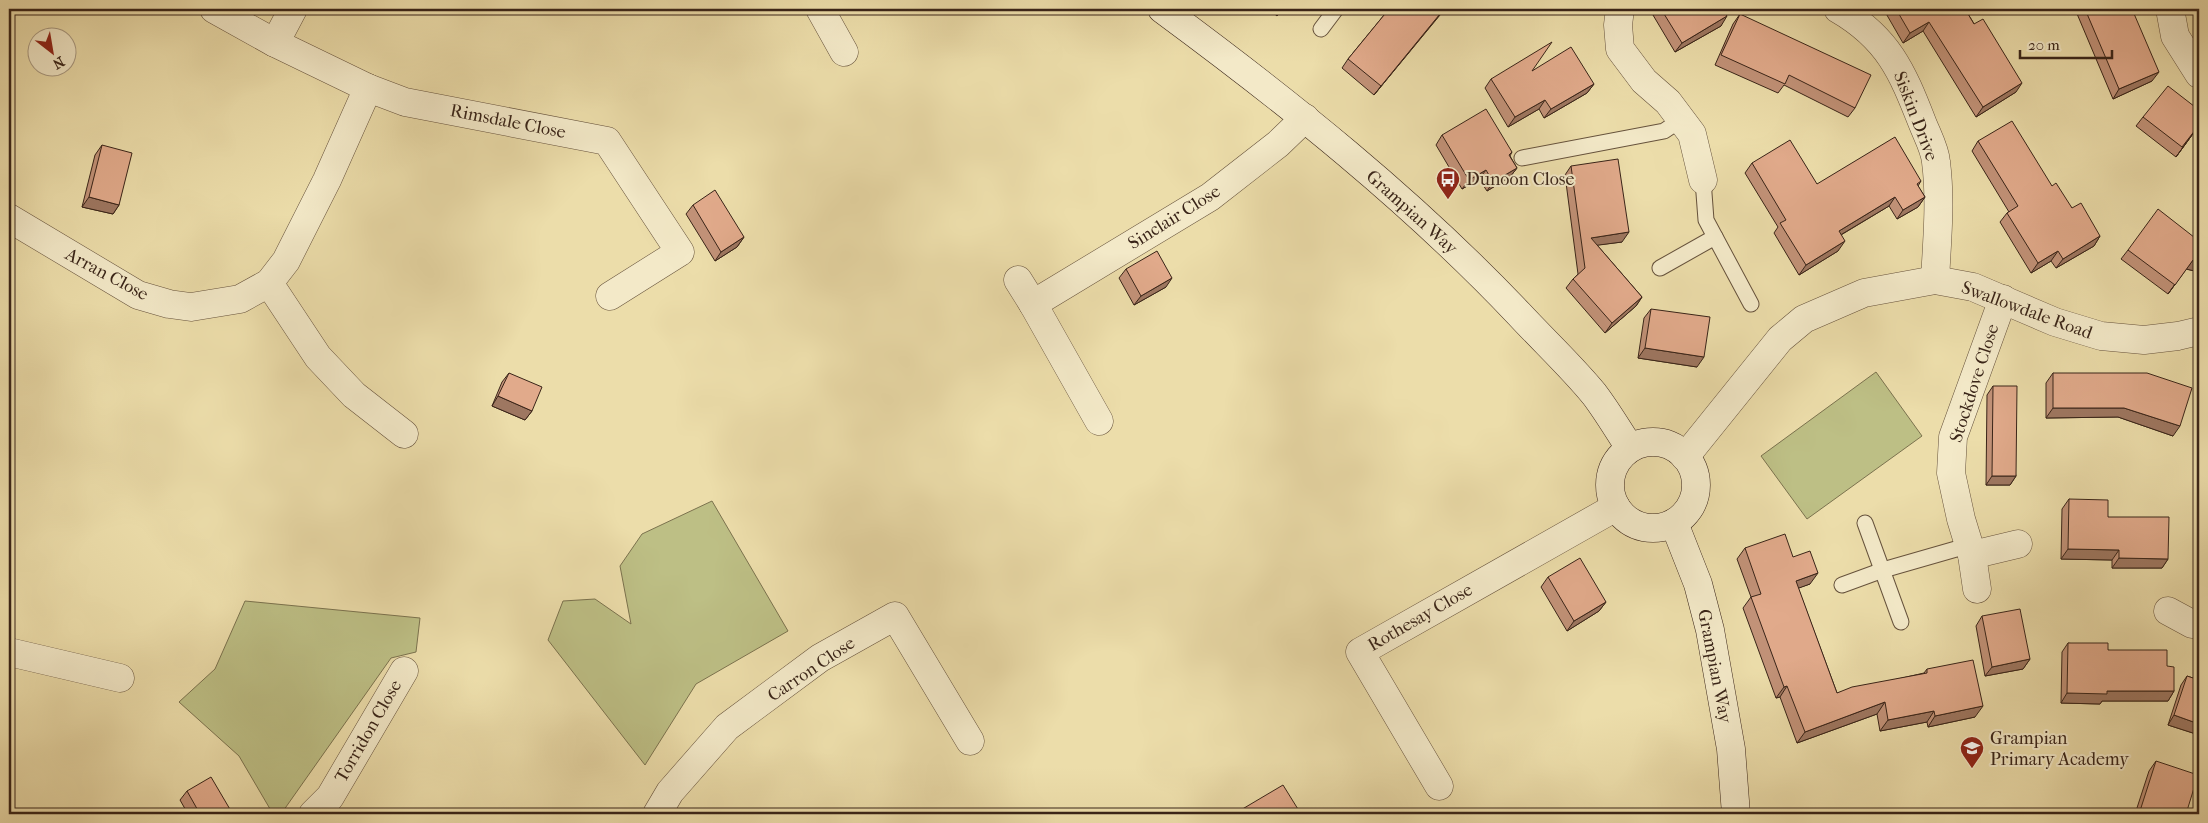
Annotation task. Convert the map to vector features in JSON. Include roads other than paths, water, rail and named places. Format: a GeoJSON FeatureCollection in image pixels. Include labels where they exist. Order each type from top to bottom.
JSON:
{"type":"FeatureCollection","features":[{"type":"Feature","properties":{"kind":"street","name":"Rimsdale Close"},"geometry":{"type":"LineString","coordinates":[[214,9],[275,43],[368,88],[405,102],[607,140],[680,252],[610,296]]}},
{"type":"Feature","properties":{"kind":"street"},"geometry":{"type":"LineString","coordinates":[[275,43],[294,9]]}},
{"type":"Feature","properties":{"kind":"street"},"geometry":{"type":"LineString","coordinates":[[820,9],[844,52]]}},
{"type":"Feature","properties":{"kind":"street","name":"Grampian Way"},"geometry":{"type":"LineString","coordinates":[[1162,9],[1240,66],[1430,225],[1493,288],[1594,395],[1630,448]]}},
{"type":"Feature","properties":{"kind":"street"},"geometry":{"type":"LineString","coordinates":[[1620,9],[1618,25],[1620,49],[1644,81],[1668,102],[1692,134],[1703,180]]}},
{"type":"Feature","properties":{"kind":"street","name":"Siskin Drive"},"geometry":{"type":"LineString","coordinates":[[1838,9],[1852,17],[1882,43],[1905,79],[1936,159],[1939,199],[1935,280]]}},
{"type":"Feature","properties":{"kind":"street"},"geometry":{"type":"LineString","coordinates":[[2170,9],[2175,36],[2199,74]]}},
{"type":"Feature","properties":{"kind":"street","name":"Arran Close"},"geometry":{"type":"LineString","coordinates":[[9,218],[138,295],[169,304],[191,307],[240,299],[269,283],[286,261],[327,180],[368,88]]}},
{"type":"Feature","properties":{"kind":"street","name":"Sinclair Close"},"geometry":{"type":"LineString","coordinates":[[1033,304],[1210,196],[1278,144],[1304,118]]}},
{"type":"Feature","properties":{"kind":"street"},"geometry":{"type":"LineString","coordinates":[[1018,280],[1099,421]]}},
{"type":"Feature","properties":{"kind":"street","name":"Swallowdale Road"},"geometry":{"type":"LineString","coordinates":[[1685,457],[1780,338],[1804,319],[1864,292],[1935,280],[1973,287],[2055,322],[2101,336],[2144,340],[2178,336],[2199,331]]}},
{"type":"Feature","properties":{"kind":"street"},"geometry":{"type":"LineString","coordinates":[[269,283],[318,358],[354,395],[404,434]]}},
{"type":"Feature","properties":{"kind":"street","name":"Stockdove Close"},"geometry":{"type":"LineString","coordinates":[[1977,589],[1971,550],[1960,519],[1951,472],[1952,437],[2003,299]]}},
{"type":"Feature","properties":{"kind":"street"},"geometry":{"type":"LineString","coordinates":[[1644,442],[1670,444],[1694,468],[1697,481],[1696,496],[1684,516],[1674,523],[1660,528],[1642,527],[1629,521],[1616,507],[1611,495],[1610,476],[1616,462],[1630,448],[1644,442]]}},
{"type":"Feature","properties":{"kind":"street","name":"Rothesay Close"},"geometry":{"type":"LineString","coordinates":[[1439,786],[1360,652],[1616,507]]}},
{"type":"Feature","properties":{"kind":"street","name":"Grampian Way"},"geometry":{"type":"LineString","coordinates":[[1674,523],[1698,584],[1710,630],[1731,749],[1736,814]]}},
{"type":"Feature","properties":{"kind":"street"},"geometry":{"type":"LineString","coordinates":[[1971,550],[2018,544]]}},
{"type":"Feature","properties":{"kind":"street"},"geometry":{"type":"LineString","coordinates":[[2168,611],[2192,624],[2199,625]]}},
{"type":"Feature","properties":{"kind":"street","name":"Carron Close"},"geometry":{"type":"LineString","coordinates":[[657,814],[670,792],[727,727],[820,658],[894,616],[970,740]]}},
{"type":"Feature","properties":{"kind":"street"},"geometry":{"type":"LineString","coordinates":[[9,652],[120,678]]}},
{"type":"Feature","properties":{"kind":"street","name":"Torridon Close"},"geometry":{"type":"LineString","coordinates":[[313,814],[330,797],[404,671]]}},
{"type":"Feature","properties":{"kind":"lane"},"geometry":{"type":"LineString","coordinates":[[1321,29],[1336,9]]}},
{"type":"Feature","properties":{"kind":"lane"},"geometry":{"type":"LineString","coordinates":[[1522,158],[1664,131],[1682,119]]}},
{"type":"Feature","properties":{"kind":"lane"},"geometry":{"type":"LineString","coordinates":[[1703,180],[1706,220],[1751,304]]}},
{"type":"Feature","properties":{"kind":"lane"},"geometry":{"type":"LineString","coordinates":[[1660,268],[1715,237]]}},
{"type":"Feature","properties":{"kind":"lane"},"geometry":{"type":"LineString","coordinates":[[1865,523],[1901,622]]}},
{"type":"Feature","properties":{"kind":"lane"},"geometry":{"type":"LineString","coordinates":[[1842,585],[1882,570],[1971,550]]}},
{"type":"Feature","properties":{"kind":"place","name":"Dunoon Close"},"geometry":{"type":"Point","coordinates":[1448,200]}},
{"type":"Feature","properties":{"kind":"place","name":"Grampian Primary Academy"},"geometry":{"type":"Point","coordinates":[1972,769]}}]}
